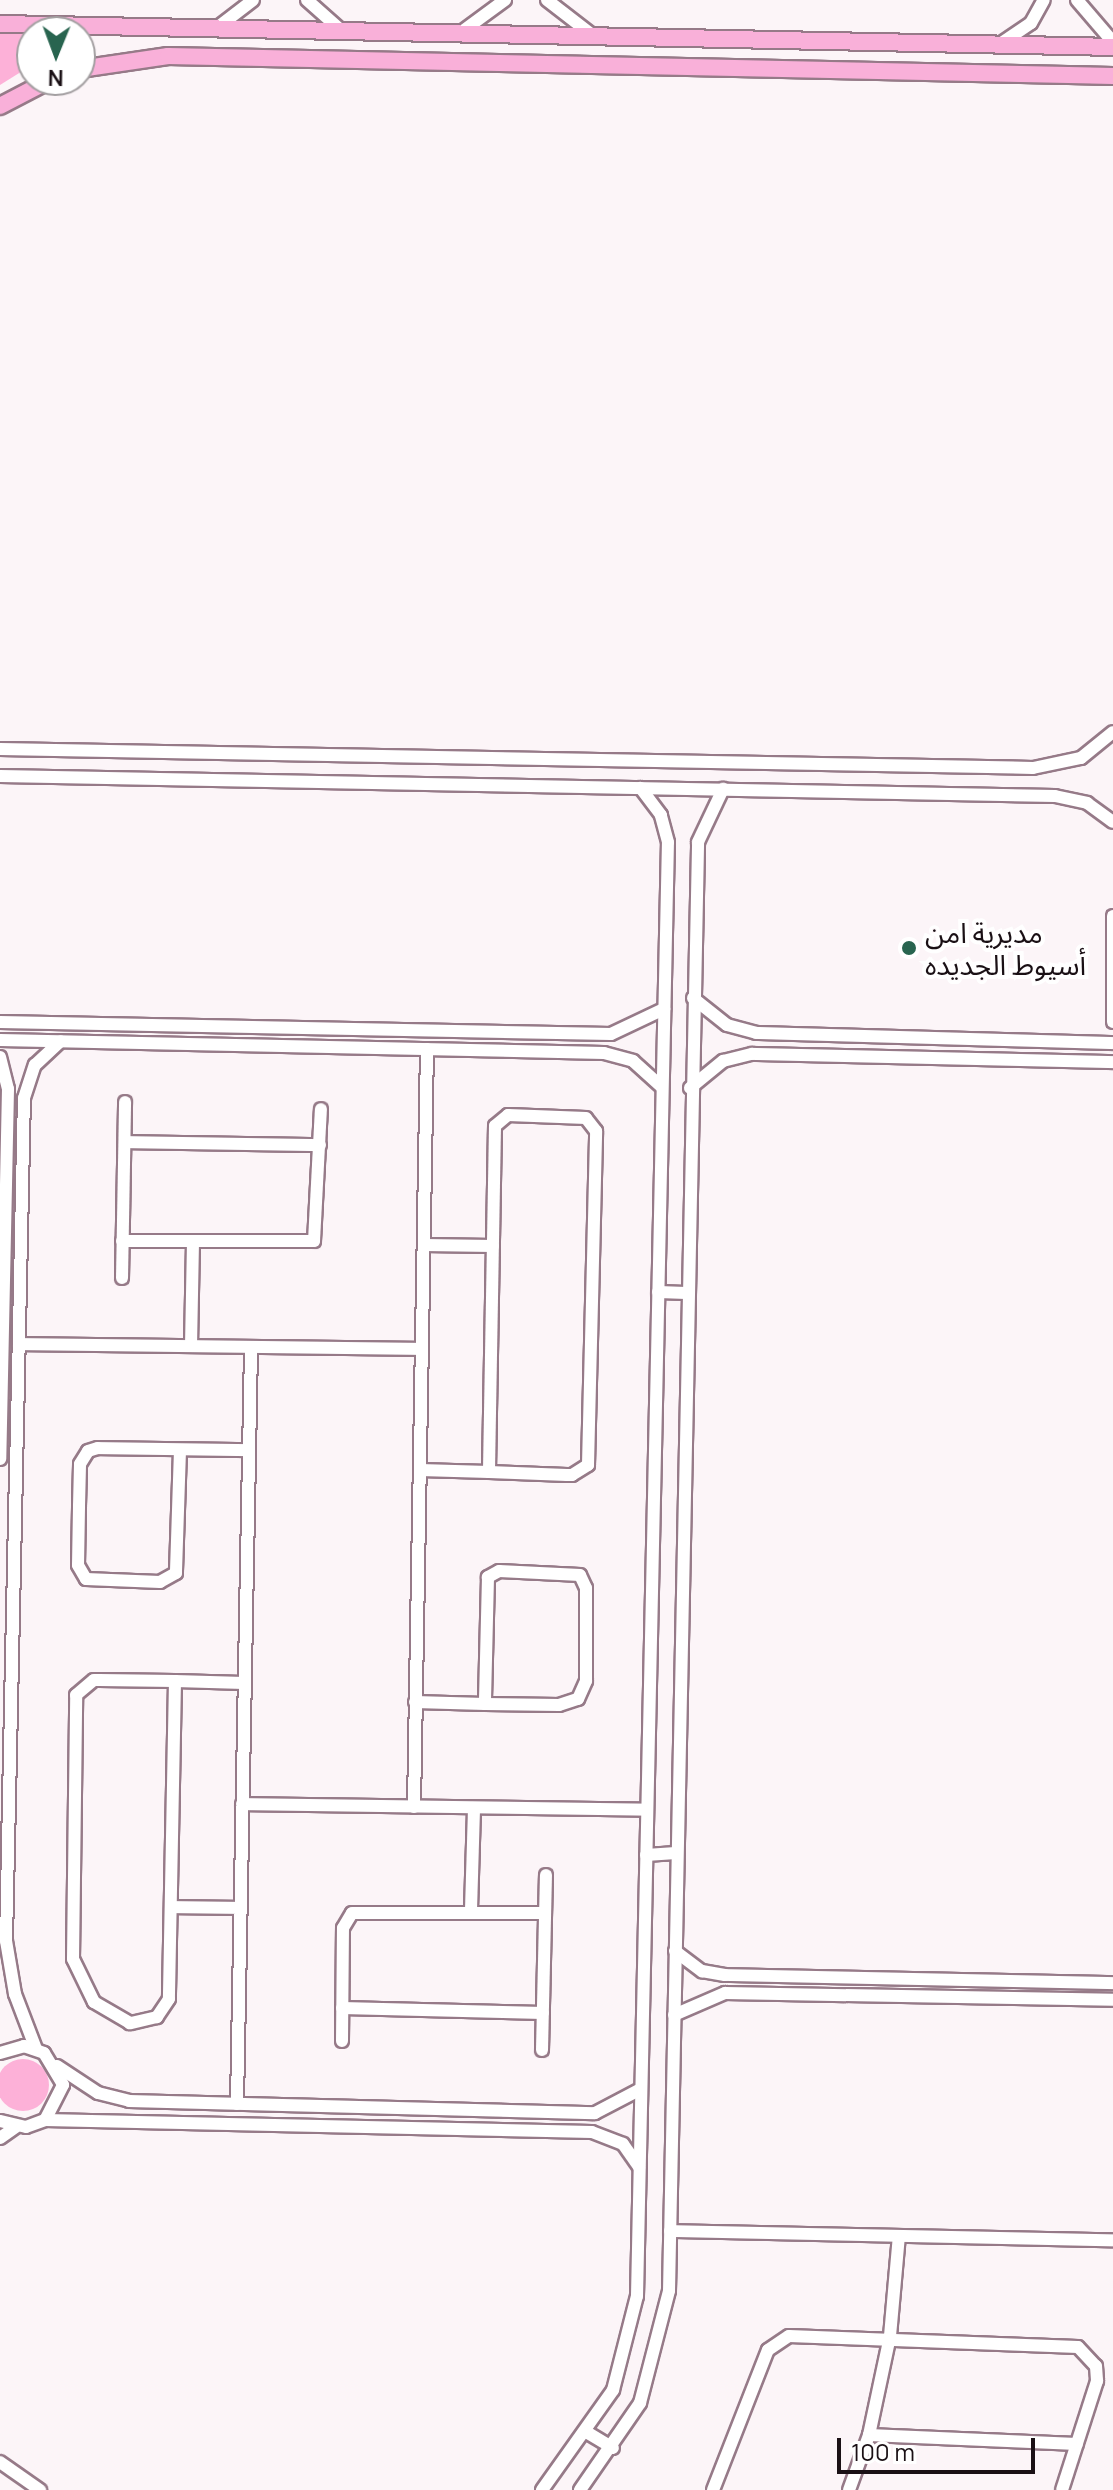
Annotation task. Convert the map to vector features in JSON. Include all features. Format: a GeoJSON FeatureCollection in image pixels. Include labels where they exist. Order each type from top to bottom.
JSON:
{"type":"FeatureCollection","features":[{"type":"Feature","properties":{"kind":"main road"},"geometry":{"type":"LineString","coordinates":[[0,24],[1113,44]]}},
{"type":"Feature","properties":{"kind":"main road"},"geometry":{"type":"LineString","coordinates":[[776,39],[777,68]]}},
{"type":"Feature","properties":{"kind":"main road"},"geometry":{"type":"LineString","coordinates":[[96,67],[168,56],[1113,76]]}},
{"type":"Feature","properties":{"kind":"main road"},"geometry":{"type":"LineString","coordinates":[[0,106],[19,96]]}},
{"type":"Feature","properties":{"kind":"street"},"geometry":{"type":"LineString","coordinates":[[216,28],[253,0]]}},
{"type":"Feature","properties":{"kind":"street"},"geometry":{"type":"LineString","coordinates":[[307,0],[342,31]]}},
{"type":"Feature","properties":{"kind":"street"},"geometry":{"type":"LineString","coordinates":[[460,33],[505,0]]}},
{"type":"Feature","properties":{"kind":"street"},"geometry":{"type":"LineString","coordinates":[[547,0],[594,36]]}},
{"type":"Feature","properties":{"kind":"street"},"geometry":{"type":"LineString","coordinates":[[1000,44],[1031,23],[1044,0]]}},
{"type":"Feature","properties":{"kind":"street"},"geometry":{"type":"LineString","coordinates":[[1077,0],[1113,44]]}},
{"type":"Feature","properties":{"kind":"street"},"geometry":{"type":"LineString","coordinates":[[0,749],[1033,768],[1081,758],[1113,732]]}},
{"type":"Feature","properties":{"kind":"street"},"geometry":{"type":"LineString","coordinates":[[397,756],[397,784]]}},
{"type":"Feature","properties":{"kind":"street"},"geometry":{"type":"LineString","coordinates":[[0,776],[1055,796],[1087,803],[1113,822]]}},
{"type":"Feature","properties":{"kind":"street"},"geometry":{"type":"LineString","coordinates":[[542,2490],[588,2433],[617,2379],[634,2320],[667,833],[641,788]]}},
{"type":"Feature","properties":{"kind":"street"},"geometry":{"type":"LineString","coordinates":[[580,2490],[613,2448],[654,2361],[669,2291],[693,998],[699,832],[723,789]]}},
{"type":"Feature","properties":{"kind":"street"},"geometry":{"type":"LineString","coordinates":[[1113,916],[1113,1022]]}},
{"type":"Feature","properties":{"kind":"street"},"geometry":{"type":"LineString","coordinates":[[693,998],[727,1025],[756,1033],[1113,1043]]}},
{"type":"Feature","properties":{"kind":"street"},"geometry":{"type":"LineString","coordinates":[[0,1022],[611,1034],[664,1009]]}},
{"type":"Feature","properties":{"kind":"street"},"geometry":{"type":"LineString","coordinates":[[214,1026],[215,1045]]}},
{"type":"Feature","properties":{"kind":"street"},"geometry":{"type":"LineString","coordinates":[[506,1032],[506,1051]]}},
{"type":"Feature","properties":{"kind":"street"},"geometry":{"type":"LineString","coordinates":[[0,1040],[608,1053],[633,1061],[662,1087]]}},
{"type":"Feature","properties":{"kind":"street"},"geometry":{"type":"LineString","coordinates":[[61,1041],[42,1055],[26,1086],[6,1692],[7,1955],[36,2049],[57,2066],[109,2097],[190,2103],[595,2113],[641,2089]]}},
{"type":"Feature","properties":{"kind":"street"},"geometry":{"type":"LineString","coordinates":[[414,1807],[427,1049]]}},
{"type":"Feature","properties":{"kind":"street"},"geometry":{"type":"LineString","coordinates":[[690,1088],[723,1061],[752,1054],[1113,1062]]}},
{"type":"Feature","properties":{"kind":"street"},"geometry":{"type":"LineString","coordinates":[[0,1057],[8,1089],[0,1459]]}},
{"type":"Feature","properties":{"kind":"street"},"geometry":{"type":"LineString","coordinates":[[122,1278],[125,1102]]}},
{"type":"Feature","properties":{"kind":"street"},"geometry":{"type":"LineString","coordinates":[[122,1241],[314,1241],[321,1109]]}},
{"type":"Feature","properties":{"kind":"street"},"geometry":{"type":"LineString","coordinates":[[420,1470],[572,1475],[590,1460],[591,1121],[498,1120],[489,1472]]}},
{"type":"Feature","properties":{"kind":"street"},"geometry":{"type":"LineString","coordinates":[[125,1142],[320,1145]]}},
{"type":"Feature","properties":{"kind":"street"},"geometry":{"type":"LineString","coordinates":[[191,1346],[193,1242]]}},
{"type":"Feature","properties":{"kind":"street"},"geometry":{"type":"LineString","coordinates":[[424,1245],[493,1246]]}},
{"type":"Feature","properties":{"kind":"street"},"geometry":{"type":"LineString","coordinates":[[4,1260],[21,1261]]}},
{"type":"Feature","properties":{"kind":"street"},"geometry":{"type":"LineString","coordinates":[[658,1292],[687,1293]]}},
{"type":"Feature","properties":{"kind":"street"},"geometry":{"type":"LineString","coordinates":[[19,1344],[422,1349]]}},
{"type":"Feature","properties":{"kind":"street"},"geometry":{"type":"LineString","coordinates":[[237,2104],[251,1347]]}},
{"type":"Feature","properties":{"kind":"street"},"geometry":{"type":"LineString","coordinates":[[180,1450],[176,1573],[160,1582],[86,1579],[78,1565],[84,1455],[180,1450],[249,1450]]}},
{"type":"Feature","properties":{"kind":"street"},"geometry":{"type":"LineString","coordinates":[[415,1702],[485,1704],[566,1705],[583,1694],[586,1588],[580,1575],[499,1571],[488,1577],[485,1704]]}},
{"type":"Feature","properties":{"kind":"street"},"geometry":{"type":"LineString","coordinates":[[175,1681],[167,2006],[139,2023],[110,2015],[82,1985],[71,1947],[76,1695],[94,1680],[175,1681],[244,1683]]}},
{"type":"Feature","properties":{"kind":"street"},"geometry":{"type":"LineString","coordinates":[[242,1804],[647,1810]]}},
{"type":"Feature","properties":{"kind":"street"},"geometry":{"type":"LineString","coordinates":[[471,1910],[474,1808]]}},
{"type":"Feature","properties":{"kind":"street"},"geometry":{"type":"LineString","coordinates":[[646,1855],[676,1853]]}},
{"type":"Feature","properties":{"kind":"street"},"geometry":{"type":"LineString","coordinates":[[542,2050],[546,1875]]}},
{"type":"Feature","properties":{"kind":"street"},"geometry":{"type":"LineString","coordinates":[[171,1907],[240,1908]]}},
{"type":"Feature","properties":{"kind":"street"},"geometry":{"type":"LineString","coordinates":[[342,2041],[343,1928],[352,1913],[471,1910],[545,1913]]}},
{"type":"Feature","properties":{"kind":"street"},"geometry":{"type":"LineString","coordinates":[[675,1951],[713,1974],[1113,1983]]}},
{"type":"Feature","properties":{"kind":"street"},"geometry":{"type":"LineString","coordinates":[[674,2015],[725,1993],[1113,2000]]}},
{"type":"Feature","properties":{"kind":"street"},"geometry":{"type":"LineString","coordinates":[[342,2008],[543,2013]]}},
{"type":"Feature","properties":{"kind":"street"},"geometry":{"type":"LineString","coordinates":[[0,2053],[36,2049]]}},
{"type":"Feature","properties":{"kind":"street"},"geometry":{"type":"LineString","coordinates":[[45,2120],[62,2095],[57,2066]]}},
{"type":"Feature","properties":{"kind":"street"},"geometry":{"type":"LineString","coordinates":[[189,2123],[190,2103]]}},
{"type":"Feature","properties":{"kind":"street"},"geometry":{"type":"LineString","coordinates":[[487,2129],[488,2110]]}},
{"type":"Feature","properties":{"kind":"street"},"geometry":{"type":"LineString","coordinates":[[0,2138],[16,2127],[45,2120],[600,2133],[623,2144],[639,2167]]}},
{"type":"Feature","properties":{"kind":"street"},"geometry":{"type":"LineString","coordinates":[[0,2121],[16,2127]]}},
{"type":"Feature","properties":{"kind":"street"},"geometry":{"type":"LineString","coordinates":[[670,2231],[1113,2240]]}},
{"type":"Feature","properties":{"kind":"street"},"geometry":{"type":"LineString","coordinates":[[849,2490],[869,2435],[890,2336],[899,2236]]}},
{"type":"Feature","properties":{"kind":"street"},"geometry":{"type":"LineString","coordinates":[[713,2490],[774,2344],[789,2336],[890,2336],[1078,2347],[1096,2366],[1097,2381],[1062,2490]]}},
{"type":"Feature","properties":{"kind":"street"},"geometry":{"type":"LineString","coordinates":[[588,2433],[613,2448]]}},
{"type":"Feature","properties":{"kind":"street"},"geometry":{"type":"LineString","coordinates":[[869,2435],[1077,2444]]}},
{"type":"Feature","properties":{"kind":"street"},"geometry":{"type":"LineString","coordinates":[[0,2462],[40,2490]]}},
{"type":"Feature","properties":{"kind":"shaded area"},"geometry":{"type":"Polygon","coordinates":[[[0,33],[16,33],[16,75],[0,85],[0,33]]]}},
{"type":"Feature","properties":{"kind":"shaded area"},"geometry":{"type":"Polygon","coordinates":[[[23,2059],[42,2066],[49,2085],[42,2104],[23,2111],[4,2104],[-3,2085],[4,2066],[23,2059]]]}},
{"type":"Feature","properties":{"kind":"place","name":"مديرية امن أسيوط الجديده"},"geometry":{"type":"Point","coordinates":[909,948]}}]}
